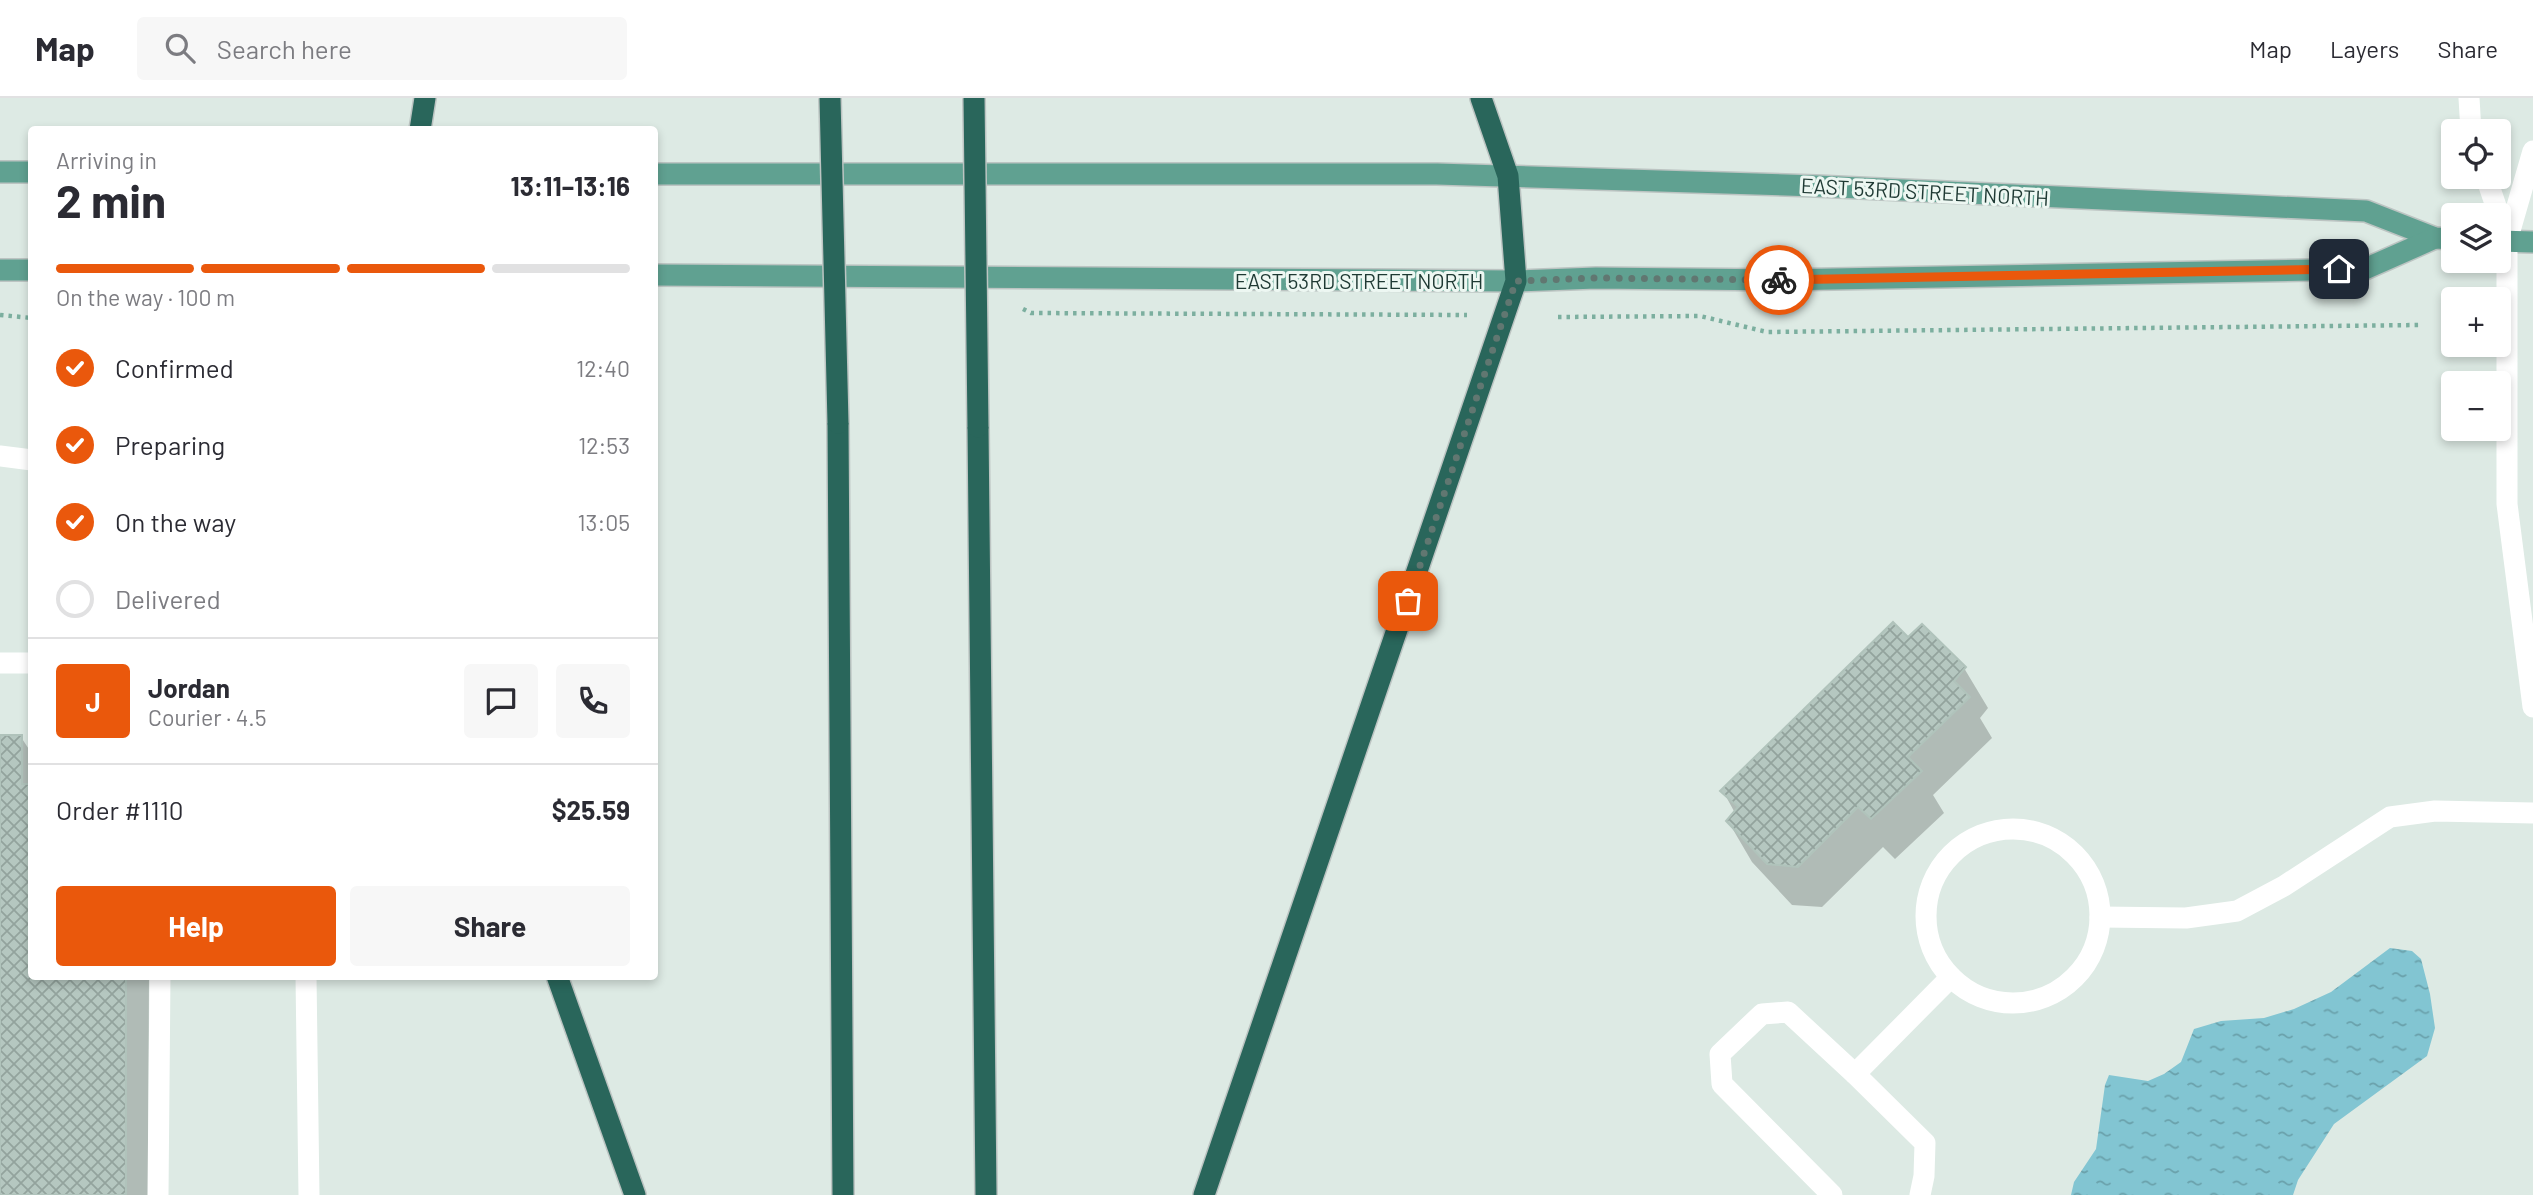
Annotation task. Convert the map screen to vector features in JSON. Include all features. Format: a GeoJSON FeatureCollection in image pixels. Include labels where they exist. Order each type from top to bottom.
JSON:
{"type":"FeatureCollection","features":[{"type":"Feature","properties":{"kind":"highway"},"geometry":{"type":"LineString","coordinates":[[421,126],[425,98]]}},
{"type":"Feature","properties":{"kind":"highway"},"geometry":{"type":"LineString","coordinates":[[830,98],[838,423],[843,1195]]}},
{"type":"Feature","properties":{"kind":"highway"},"geometry":{"type":"LineString","coordinates":[[974,98],[986,1195]]}},
{"type":"Feature","properties":{"kind":"highway"},"geometry":{"type":"LineString","coordinates":[[1204,1195],[1516,281],[1508,176],[1481,98]]}},
{"type":"Feature","properties":{"kind":"highway"},"geometry":{"type":"LineString","coordinates":[[558,980],[635,1195]]}},
{"type":"Feature","properties":{"kind":"main road"},"geometry":{"type":"LineString","coordinates":[[0,173],[28,172]]}},
{"type":"Feature","properties":{"kind":"main road","name":"EAST 53RD STREET NORTH"},"geometry":{"type":"LineString","coordinates":[[658,174],[1508,176],[1830,186],[2366,211],[2441,237]]}},
{"type":"Feature","properties":{"kind":"main road","name":"EAST 53RD STREET NORTH"},"geometry":{"type":"LineString","coordinates":[[658,275],[1516,281],[1596,278],[1832,279],[2365,269],[2441,239]]}},
{"type":"Feature","properties":{"kind":"main road"},"geometry":{"type":"LineString","coordinates":[[2511,241],[2533,242]]}},
{"type":"Feature","properties":{"kind":"main road"},"geometry":{"type":"LineString","coordinates":[[0,270],[28,270]]}},
{"type":"Feature","properties":{"kind":"street"},"geometry":{"type":"LineString","coordinates":[[2469,98],[2470,119]]}},
{"type":"Feature","properties":{"kind":"street"},"geometry":{"type":"LineString","coordinates":[[2511,217],[2533,151]]}},
{"type":"Feature","properties":{"kind":"street"},"geometry":{"type":"LineString","coordinates":[[2503,273],[2507,504],[2533,707]]}},
{"type":"Feature","properties":{"kind":"street"},"geometry":{"type":"LineString","coordinates":[[0,456],[28,460]]}},
{"type":"Feature","properties":{"kind":"street"},"geometry":{"type":"LineString","coordinates":[[0,663],[28,663]]}},
{"type":"Feature","properties":{"kind":"street"},"geometry":{"type":"LineString","coordinates":[[2100,917],[2186,918],[2236,911],[2284,886],[2390,817],[2435,811],[2533,813]]}},
{"type":"Feature","properties":{"kind":"street"},"geometry":{"type":"LineString","coordinates":[[2009,829],[2037,832],[2062,844],[2083,864],[2096,889],[2100,917],[2095,946],[2081,971],[2059,990],[2032,1000],[2002,1002],[1974,994],[1951,977],[1934,953],[1926,925],[1927,896],[1938,870],[1957,849],[1981,834],[2009,829]]}},
{"type":"Feature","properties":{"kind":"street"},"geometry":{"type":"LineString","coordinates":[[1855,1074],[1951,977]]}},
{"type":"Feature","properties":{"kind":"street"},"geometry":{"type":"LineString","coordinates":[[158,1195],[160,980]]}},
{"type":"Feature","properties":{"kind":"street"},"geometry":{"type":"LineString","coordinates":[[306,980],[309,1195]]}},
{"type":"Feature","properties":{"kind":"street"},"geometry":{"type":"LineString","coordinates":[[1832,1195],[1722,1084],[1720,1054],[1762,1014],[1788,1012],[1925,1143],[1924,1176],[1920,1195]]}},
{"type":"Feature","properties":{"kind":"path"},"geometry":{"type":"LineString","coordinates":[[0,315],[28,318]]}},
{"type":"Feature","properties":{"kind":"path"},"geometry":{"type":"LineString","coordinates":[[1558,317],[1700,316],[1767,331],[2421,325]]}},
{"type":"Feature","properties":{"kind":"water"},"geometry":{"type":"Polygon","coordinates":[[[2390,948],[2412,951],[2421,959],[2435,1028],[2427,1056],[2334,1124],[2298,1180],[2293,1195],[2071,1195],[2074,1182],[2096,1149],[2105,1085],[2109,1075],[2148,1081],[2164,1074],[2181,1062],[2194,1029],[2221,1021],[2264,1018],[2294,1009],[2331,992],[2390,948]]]}},
{"type":"Feature","properties":{"kind":"building"},"geometry":{"type":"Polygon","coordinates":[[[1893,622],[1908,637],[1922,624],[1966,667],[1954,681],[1970,697],[1908,757],[1922,771],[1871,819],[1858,807],[1798,867],[1767,864],[1726,821],[1738,807],[1720,791],[1893,622]]]}},
{"type":"Feature","properties":{"kind":"building"},"geometry":{"type":"Polygon","coordinates":[[[0,735],[22,735],[22,784],[28,784],[28,980],[126,980],[126,1195],[0,1195],[0,735]]]}},
{"type":"Feature","properties":{"kind":"way so far"},"geometry":{"type":"LineString","coordinates":[[1408,601],[1516,281],[1596,278],[1779,280]]}},
{"type":"Feature","properties":{"kind":"route"},"geometry":{"type":"LineString","coordinates":[[1779,280],[2339,269]]}}]}
